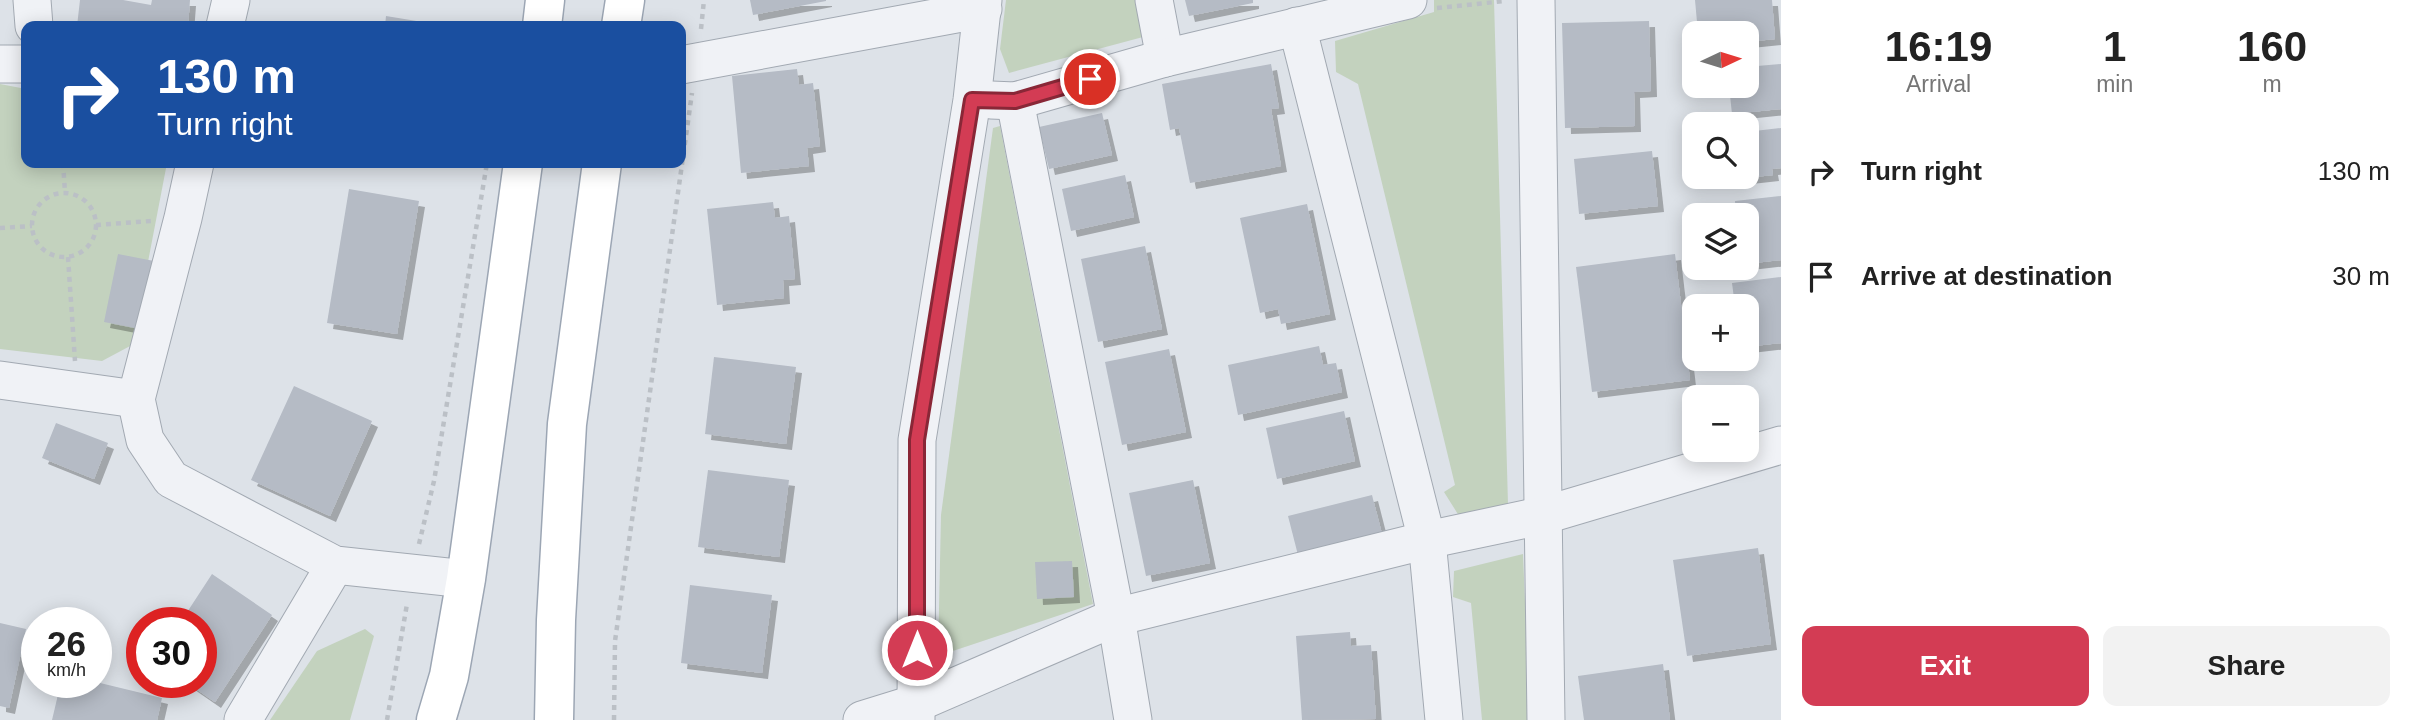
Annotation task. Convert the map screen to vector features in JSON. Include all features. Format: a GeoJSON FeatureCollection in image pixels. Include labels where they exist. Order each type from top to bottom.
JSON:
{"type":"FeatureCollection","features":[{"type":"Feature","properties":{"kind":"main road"},"geometry":{"type":"LineString","coordinates":[[543,21],[545,0]]}},
{"type":"Feature","properties":{"kind":"main road"},"geometry":{"type":"LineString","coordinates":[[622,21],[625,0]]}},
{"type":"Feature","properties":{"kind":"main road"},"geometry":{"type":"LineString","coordinates":[[436,720],[449,676],[466,579],[522,168]]}},
{"type":"Feature","properties":{"kind":"main road"},"geometry":{"type":"LineString","coordinates":[[554,720],[556,620],[567,424],[601,168]]}},
{"type":"Feature","properties":{"kind":"main road"},"geometry":{"type":"LineString","coordinates":[[528,720],[556,620]]}},
{"type":"Feature","properties":{"kind":"main road"},"geometry":{"type":"LineString","coordinates":[[418,720],[449,676]]}},
{"type":"Feature","properties":{"kind":"main road"},"geometry":{"type":"LineString","coordinates":[[449,676],[454,720]]}},
{"type":"Feature","properties":{"kind":"street"},"geometry":{"type":"LineString","coordinates":[[32,0],[34,21]]}},
{"type":"Feature","properties":{"kind":"street"},"geometry":{"type":"LineString","coordinates":[[226,21],[231,0]]}},
{"type":"Feature","properties":{"kind":"street"},"geometry":{"type":"LineString","coordinates":[[1154,0],[1165,58]]}},
{"type":"Feature","properties":{"kind":"street"},"geometry":{"type":"LineString","coordinates":[[1536,0],[1546,720]]}},
{"type":"Feature","properties":{"kind":"street"},"geometry":{"type":"LineString","coordinates":[[972,100],[1015,101],[1165,58],[1297,26],[1419,2]]}},
{"type":"Feature","properties":{"kind":"street"},"geometry":{"type":"LineString","coordinates":[[688,64],[983,4],[972,100],[917,440],[916,711]]}},
{"type":"Feature","properties":{"kind":"street"},"geometry":{"type":"LineString","coordinates":[[1297,26],[1427,540],[1444,720]]}},
{"type":"Feature","properties":{"kind":"street"},"geometry":{"type":"LineString","coordinates":[[0,64],[21,64]]}},
{"type":"Feature","properties":{"kind":"street"},"geometry":{"type":"LineString","coordinates":[[1015,101],[1116,617],[1133,720]]}},
{"type":"Feature","properties":{"kind":"street"},"geometry":{"type":"LineString","coordinates":[[194,168],[136,399],[145,440],[171,479],[335,565],[466,579]]}},
{"type":"Feature","properties":{"kind":"street"},"geometry":{"type":"LineString","coordinates":[[0,380],[136,399]]}},
{"type":"Feature","properties":{"kind":"street"},"geometry":{"type":"LineString","coordinates":[[862,720],[916,711],[1116,617],[1778,457]]}},
{"type":"Feature","properties":{"kind":"street"},"geometry":{"type":"LineString","coordinates":[[243,720],[335,565]]}},
{"type":"Feature","properties":{"kind":"path"},"geometry":{"type":"LineString","coordinates":[[688,64],[705,0]]}},
{"type":"Feature","properties":{"kind":"path"},"geometry":{"type":"LineString","coordinates":[[1419,2],[1436,8],[1513,0]]}},
{"type":"Feature","properties":{"kind":"path"},"geometry":{"type":"LineString","coordinates":[[63,168],[65,192]]}},
{"type":"Feature","properties":{"kind":"path"},"geometry":{"type":"LineString","coordinates":[[387,720],[413,573],[434,481],[486,168]]}},
{"type":"Feature","properties":{"kind":"path"},"geometry":{"type":"LineString","coordinates":[[614,720],[615,641],[675,168]]}},
{"type":"Feature","properties":{"kind":"path"},"geometry":{"type":"LineString","coordinates":[[65,192],[76,194],[85,200],[92,208],[96,225],[93,239],[87,248],[68,257],[57,256],[39,246],[32,226],[38,206],[54,194],[65,192]]}},
{"type":"Feature","properties":{"kind":"path"},"geometry":{"type":"LineString","coordinates":[[96,225],[183,218]]}},
{"type":"Feature","properties":{"kind":"path"},"geometry":{"type":"LineString","coordinates":[[0,228],[32,226]]}},
{"type":"Feature","properties":{"kind":"path"},"geometry":{"type":"LineString","coordinates":[[68,257],[76,391]]}},
{"type":"Feature","properties":{"kind":"green space"},"geometry":{"type":"Polygon","coordinates":[[[1006,0],[1136,0],[1143,37],[1009,73],[1000,49],[1006,0]]]}},
{"type":"Feature","properties":{"kind":"green space"},"geometry":{"type":"Polygon","coordinates":[[[1434,0],[1494,0],[1508,504],[1461,519],[1444,492],[1455,485],[1358,84],[1336,72],[1335,41],[1434,12],[1434,0]]]}},
{"type":"Feature","properties":{"kind":"green space"},"geometry":{"type":"Polygon","coordinates":[[[0,84],[21,88],[21,168],[166,168],[132,345],[102,361],[0,349],[0,84]]]}},
{"type":"Feature","properties":{"kind":"green space"},"geometry":{"type":"Polygon","coordinates":[[[1000,126],[1093,604],[938,656],[941,515],[993,128],[1000,126]]]}},
{"type":"Feature","properties":{"kind":"green space"},"geometry":{"type":"Polygon","coordinates":[[[1523,554],[1530,720],[1482,720],[1471,603],[1453,597],[1454,571],[1523,554]]]}},
{"type":"Feature","properties":{"kind":"green space"},"geometry":{"type":"Polygon","coordinates":[[[365,629],[374,636],[350,720],[270,720],[317,651],[365,629]]]}},
{"type":"Feature","properties":{"kind":"building"},"geometry":{"type":"Polygon","coordinates":[[[80,0],[123,0],[151,5],[152,0],[190,0],[188,21],[78,21],[80,0]]]}},
{"type":"Feature","properties":{"kind":"building"},"geometry":{"type":"Polygon","coordinates":[[[750,0],[826,0],[826,1],[753,15],[750,0]]]}},
{"type":"Feature","properties":{"kind":"building"},"geometry":{"type":"Polygon","coordinates":[[[1185,0],[1253,0],[1253,3],[1189,16],[1185,0]]]}},
{"type":"Feature","properties":{"kind":"building"},"geometry":{"type":"Polygon","coordinates":[[[1695,0],[1772,0],[1775,39],[1759,41],[1759,21],[1697,21],[1695,0]]]}},
{"type":"Feature","properties":{"kind":"building"},"geometry":{"type":"Polygon","coordinates":[[[386,16],[417,21],[386,21],[386,16]]]}},
{"type":"Feature","properties":{"kind":"building"},"geometry":{"type":"Polygon","coordinates":[[[1649,21],[1651,91],[1634,92],[1635,126],[1565,128],[1562,23],[1649,21]]]}},
{"type":"Feature","properties":{"kind":"building"},"geometry":{"type":"Polygon","coordinates":[[[1271,64],[1279,108],[1271,109],[1281,166],[1190,183],[1179,128],[1170,130],[1162,84],[1271,64]]]}},
{"type":"Feature","properties":{"kind":"building"},"geometry":{"type":"Polygon","coordinates":[[[1781,64],[1781,109],[1732,112],[1730,98],[1759,98],[1759,66],[1781,64]]]}},
{"type":"Feature","properties":{"kind":"building"},"geometry":{"type":"Polygon","coordinates":[[[797,69],[799,85],[813,83],[820,146],[807,148],[809,166],[741,173],[732,76],[797,69]]]}},
{"type":"Feature","properties":{"kind":"building"},"geometry":{"type":"Polygon","coordinates":[[[1102,113],[1112,155],[1049,169],[1039,127],[1102,113]]]}},
{"type":"Feature","properties":{"kind":"building"},"geometry":{"type":"Polygon","coordinates":[[[1781,128],[1781,168],[1772,169],[1773,175],[1759,177],[1759,131],[1781,128]]]}},
{"type":"Feature","properties":{"kind":"building"},"geometry":{"type":"Polygon","coordinates":[[[1652,151],[1658,206],[1579,214],[1574,159],[1652,151]]]}},
{"type":"Feature","properties":{"kind":"building"},"geometry":{"type":"Polygon","coordinates":[[[1125,175],[1134,217],[1071,231],[1062,189],[1125,175]]]}},
{"type":"Feature","properties":{"kind":"building"},"geometry":{"type":"Polygon","coordinates":[[[349,189],[419,201],[397,334],[327,323],[349,189]]]}},
{"type":"Feature","properties":{"kind":"building"},"geometry":{"type":"Polygon","coordinates":[[[1781,196],[1781,260],[1759,263],[1759,203],[1735,201],[1781,196]]]}},
{"type":"Feature","properties":{"kind":"building"},"geometry":{"type":"Polygon","coordinates":[[[773,202],[775,218],[789,216],[795,279],[783,280],[784,298],[717,305],[707,209],[773,202]]]}},
{"type":"Feature","properties":{"kind":"building"},"geometry":{"type":"Polygon","coordinates":[[[1307,204],[1330,314],[1281,324],[1278,309],[1260,313],[1240,218],[1307,204]]]}},
{"type":"Feature","properties":{"kind":"building"},"geometry":{"type":"Polygon","coordinates":[[[1145,246],[1162,329],[1098,342],[1081,259],[1145,246]]]}},
{"type":"Feature","properties":{"kind":"building"},"geometry":{"type":"Polygon","coordinates":[[[118,254],[154,261],[140,329],[104,322],[118,254]]]}},
{"type":"Feature","properties":{"kind":"building"},"geometry":{"type":"Polygon","coordinates":[[[1675,254],[1682,313],[1682,371],[1689,371],[1690,380],[1592,392],[1576,267],[1675,254]]]}},
{"type":"Feature","properties":{"kind":"building"},"geometry":{"type":"Polygon","coordinates":[[[1781,277],[1781,343],[1759,346],[1759,294],[1733,294],[1732,283],[1781,277]]]}},
{"type":"Feature","properties":{"kind":"building"},"geometry":{"type":"Polygon","coordinates":[[[1319,346],[1323,365],[1336,363],[1342,392],[1238,415],[1228,365],[1319,346]]]}},
{"type":"Feature","properties":{"kind":"building"},"geometry":{"type":"Polygon","coordinates":[[[1169,349],[1186,432],[1122,445],[1105,362],[1169,349]]]}},
{"type":"Feature","properties":{"kind":"building"},"geometry":{"type":"Polygon","coordinates":[[[714,357],[796,367],[786,444],[705,434],[714,357]]]}},
{"type":"Feature","properties":{"kind":"building"},"geometry":{"type":"Polygon","coordinates":[[[294,386],[372,421],[330,516],[251,480],[294,386]]]}},
{"type":"Feature","properties":{"kind":"building"},"geometry":{"type":"Polygon","coordinates":[[[1344,411],[1355,461],[1277,479],[1266,428],[1344,411]]]}},
{"type":"Feature","properties":{"kind":"building"},"geometry":{"type":"Polygon","coordinates":[[[56,423],[108,443],[94,479],[42,458],[56,423]]]}},
{"type":"Feature","properties":{"kind":"building"},"geometry":{"type":"Polygon","coordinates":[[[708,470],[789,480],[779,557],[698,547],[708,470]]]}},
{"type":"Feature","properties":{"kind":"building"},"geometry":{"type":"Polygon","coordinates":[[[1193,480],[1210,563],[1146,576],[1129,493],[1193,480]]]}},
{"type":"Feature","properties":{"kind":"building"},"geometry":{"type":"Polygon","coordinates":[[[1372,495],[1383,538],[1299,559],[1288,516],[1372,495]]]}},
{"type":"Feature","properties":{"kind":"building"},"geometry":{"type":"Polygon","coordinates":[[[1758,548],[1771,644],[1687,656],[1673,560],[1758,548]]]}},
{"type":"Feature","properties":{"kind":"building"},"geometry":{"type":"Polygon","coordinates":[[[1072,561],[1074,597],[1037,599],[1035,562],[1072,561]]]}},
{"type":"Feature","properties":{"kind":"building"},"geometry":{"type":"Polygon","coordinates":[[[212,574],[272,615],[215,702],[209,698],[217,698],[217,607],[190,607],[212,574]]]}},
{"type":"Feature","properties":{"kind":"building"},"geometry":{"type":"Polygon","coordinates":[[[690,585],[772,595],[762,673],[681,663],[690,585]]]}},
{"type":"Feature","properties":{"kind":"building"},"geometry":{"type":"Polygon","coordinates":[[[0,623],[21,628],[21,652],[9,708],[0,706],[0,623]]]}},
{"type":"Feature","properties":{"kind":"building"},"geometry":{"type":"Polygon","coordinates":[[[1350,632],[1351,646],[1371,645],[1376,719],[1302,720],[1296,636],[1350,632]]]}},
{"type":"Feature","properties":{"kind":"building"},"geometry":{"type":"Polygon","coordinates":[[[1663,664],[1670,720],[1584,720],[1578,676],[1663,664]]]}},
{"type":"Feature","properties":{"kind":"building"},"geometry":{"type":"Polygon","coordinates":[[[112,686],[126,689],[126,698],[162,698],[157,720],[52,720],[57,698],[112,698],[112,686]]]}},
{"type":"Feature","properties":{"kind":"route"},"geometry":{"type":"LineString","coordinates":[[917,650],[917,440],[972,100],[1015,101],[1090,79]]}}]}
